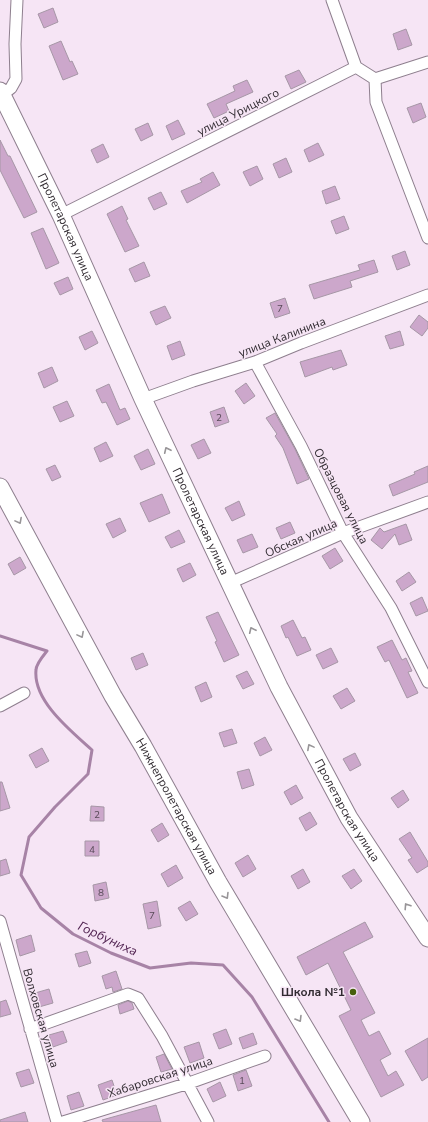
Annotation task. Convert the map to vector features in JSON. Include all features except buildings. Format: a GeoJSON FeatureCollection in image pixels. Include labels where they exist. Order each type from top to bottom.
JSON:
{"type":"FeatureCollection","features":[{"type":"Feature","properties":{"kind":"main road","name":"Пролетарская улица"},"geometry":{"type":"LineString","coordinates":[[1,93],[61,215],[143,399],[279,687],[349,818],[428,938]]}},
{"type":"Feature","properties":{"kind":"main road","name":"Нижнепролетарская улица"},"geometry":{"type":"LineString","coordinates":[[0,487],[113,696],[143,746],[218,882],[361,1122]]}},
{"type":"Feature","properties":{"kind":"street"},"geometry":{"type":"LineString","coordinates":[[1,93],[11,88],[16,79],[15,44],[17,0]]}},
{"type":"Feature","properties":{"kind":"street"},"geometry":{"type":"LineString","coordinates":[[332,0],[356,68],[375,79],[428,62]]}},
{"type":"Feature","properties":{"kind":"street","name":"улица Урицкого"},"geometry":{"type":"LineString","coordinates":[[61,215],[356,68]]}},
{"type":"Feature","properties":{"kind":"street"},"geometry":{"type":"LineString","coordinates":[[375,79],[376,102],[428,238]]}},
{"type":"Feature","properties":{"kind":"street","name":"улица Калинина"},"geometry":{"type":"LineString","coordinates":[[143,399],[193,381],[255,362],[301,343],[428,296]]}},
{"type":"Feature","properties":{"kind":"street","name":"Образцовая улица"},"geometry":{"type":"LineString","coordinates":[[255,362],[301,446],[343,533],[391,608],[428,682]]}},
{"type":"Feature","properties":{"kind":"street","name":"Обская улица"},"geometry":{"type":"LineString","coordinates":[[230,583],[343,533],[428,502]]}},
{"type":"Feature","properties":{"kind":"street"},"geometry":{"type":"LineString","coordinates":[[0,706],[24,693]]}},
{"type":"Feature","properties":{"kind":"street","name":"Волховская улица"},"geometry":{"type":"LineString","coordinates":[[0,921],[57,1122]]}},
{"type":"Feature","properties":{"kind":"street"},"geometry":{"type":"LineString","coordinates":[[30,1029],[128,994],[133,995],[138,998],[162,1036],[189,1083],[208,1122]]}},
{"type":"Feature","properties":{"kind":"street","name":"Хабаровская улица"},"geometry":{"type":"LineString","coordinates":[[63,1122],[189,1083],[265,1056]]}},
{"type":"Feature","properties":{"kind":"waterway","name":"Горбуниха"},"geometry":{"type":"LineString","coordinates":[[0,636],[47,651],[36,668],[37,682],[41,693],[47,704],[64,725],[92,750],[88,774],[55,807],[29,837],[21,875],[41,908],[73,934],[111,953],[150,968],[191,963],[223,965],[252,997],[329,1122]]}},
{"type":"Feature","properties":{"kind":"place","name":"Школа №1"},"geometry":{"type":"Point","coordinates":[353,992]}}]}
